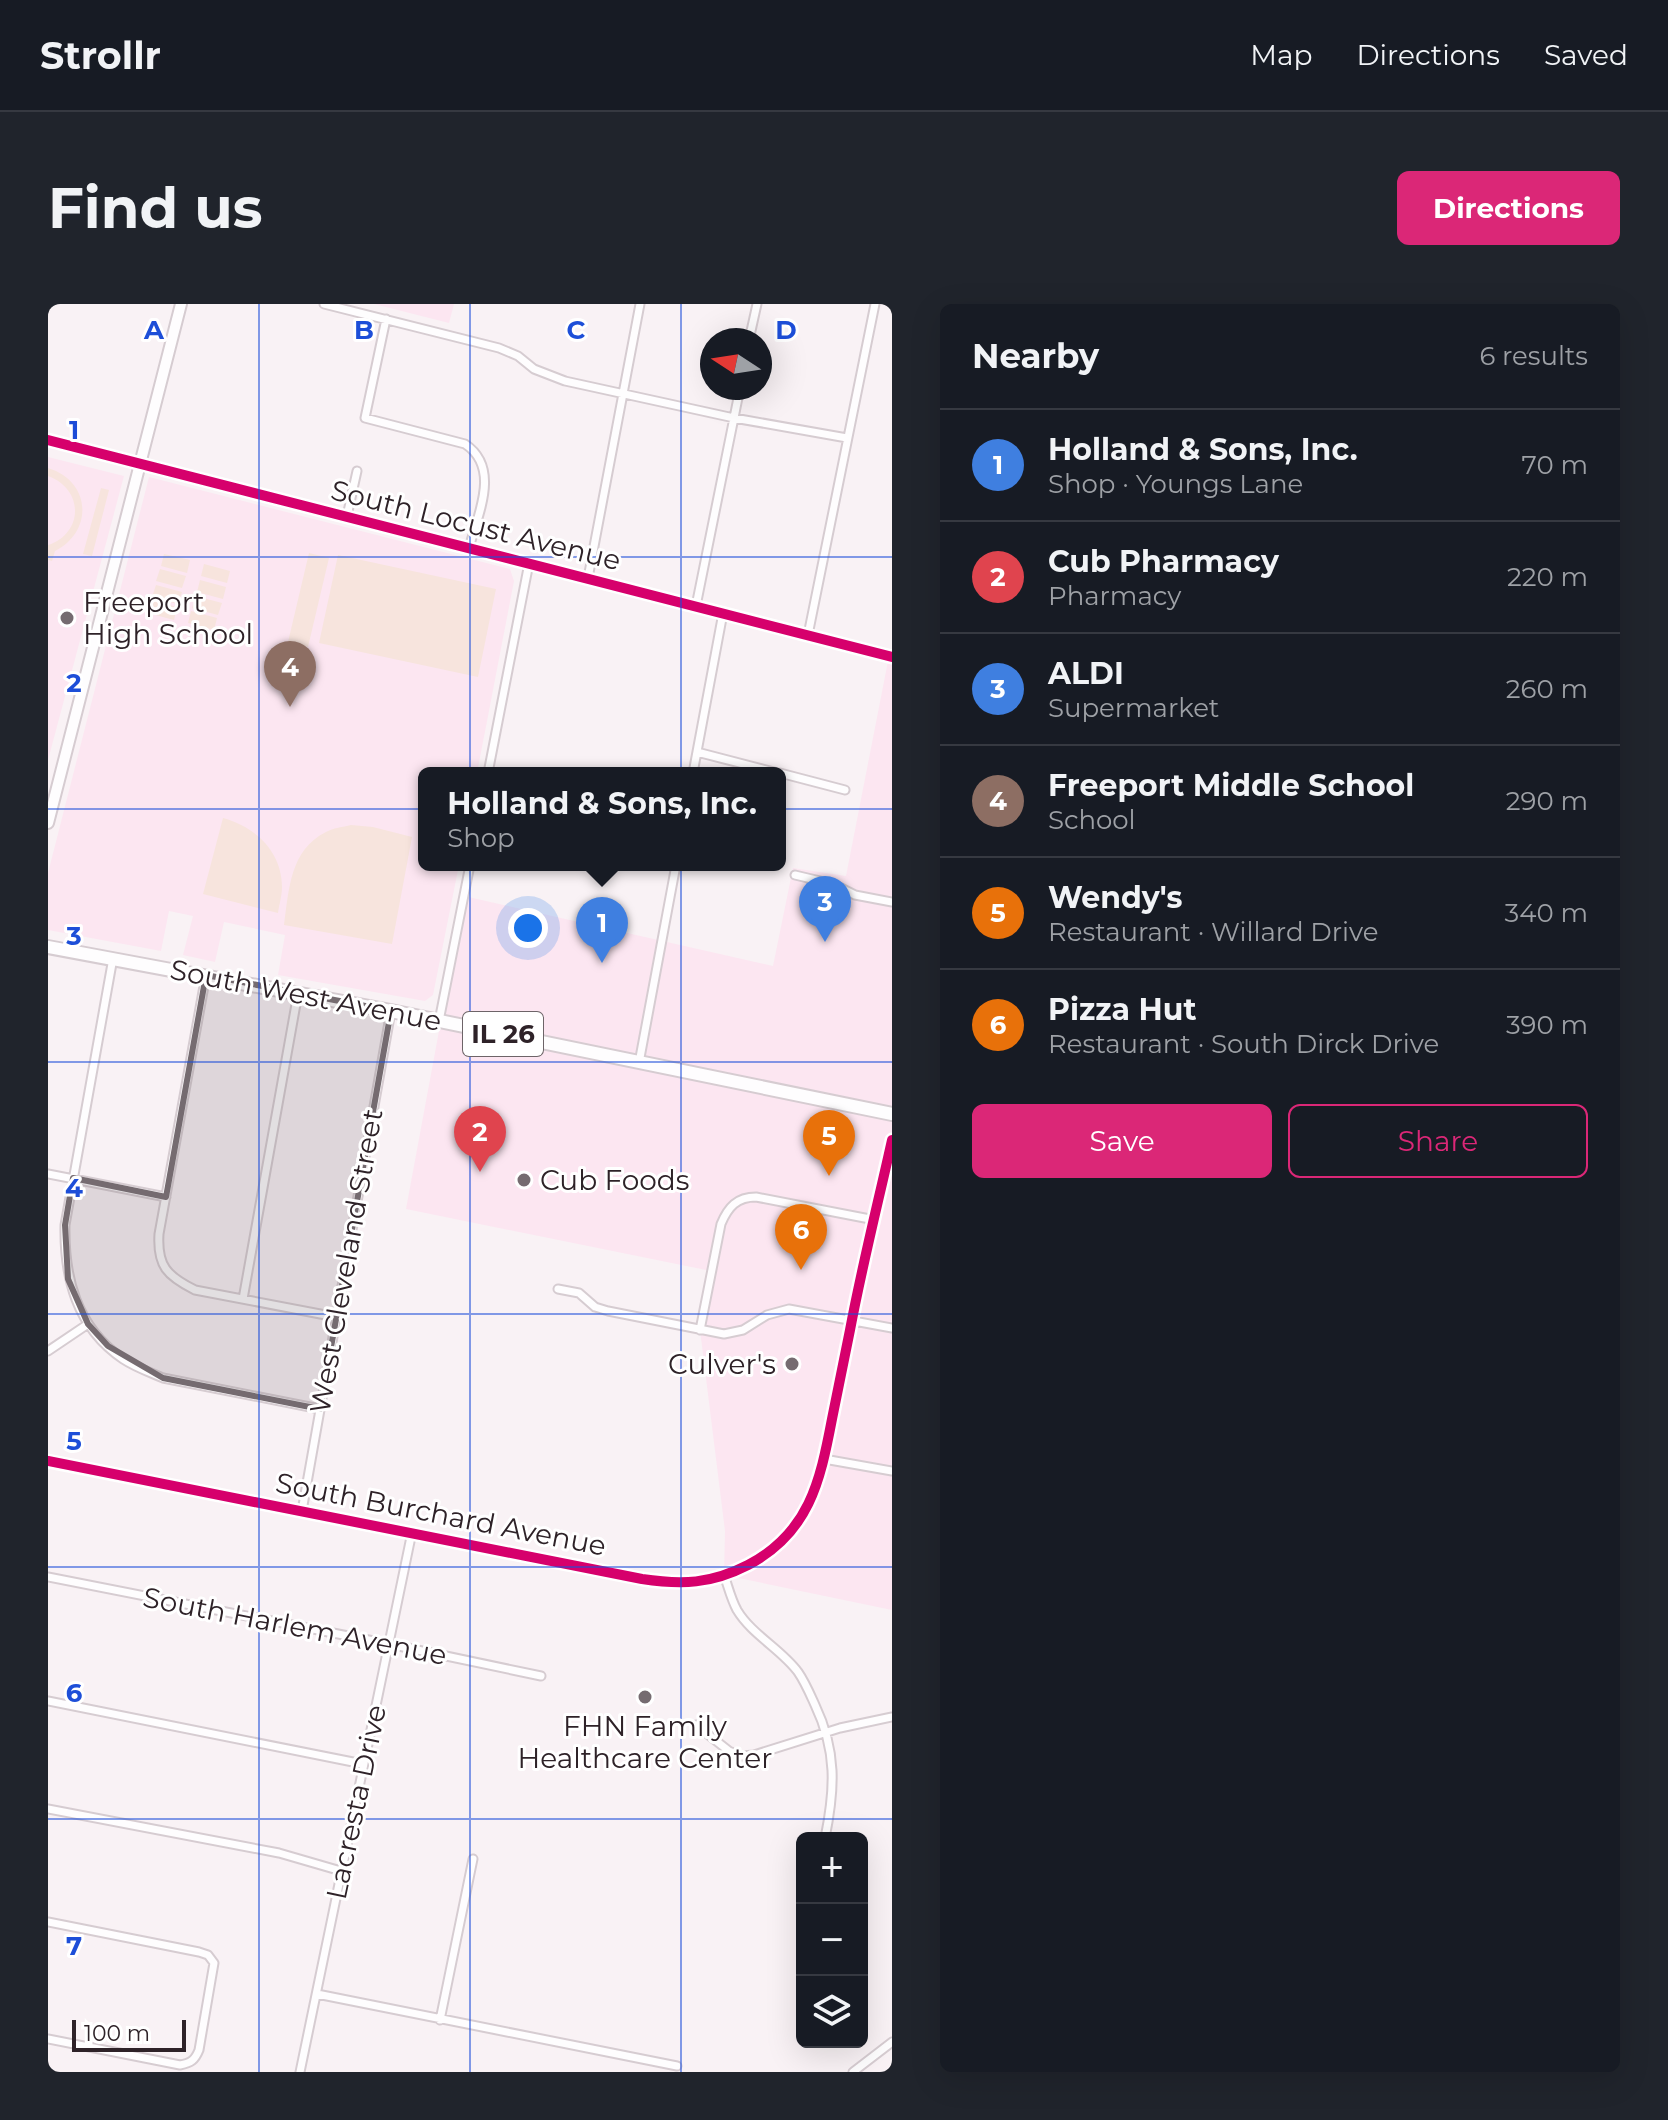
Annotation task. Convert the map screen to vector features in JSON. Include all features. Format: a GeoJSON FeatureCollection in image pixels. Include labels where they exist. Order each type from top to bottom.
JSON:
{"type":"FeatureCollection","features":[{"type":"Feature","properties":{"kind":"main road"},"geometry":{"type":"LineString","coordinates":[[48,823],[181,304]]}},
{"type":"Feature","properties":{"kind":"main road","name":"South West Avenue"},"geometry":{"type":"LineString","coordinates":[[48,947],[391,1011],[892,1114]]}},
{"type":"Feature","properties":{"kind":"street"},"geometry":{"type":"LineString","coordinates":[[324,304],[499,348],[518,356],[534,369],[565,381],[734,418],[847,438]]}},
{"type":"Feature","properties":{"kind":"street"},"geometry":{"type":"LineString","coordinates":[[588,578],[640,304]]}},
{"type":"Feature","properties":{"kind":"street"},"geometry":{"type":"LineString","coordinates":[[752,328],[757,304]]}},
{"type":"Feature","properties":{"kind":"street"},"geometry":{"type":"LineString","coordinates":[[808,635],[875,304]]}},
{"type":"Feature","properties":{"kind":"street"},"geometry":{"type":"LineString","coordinates":[[386,319],[365,418],[465,444],[474,450],[485,472],[485,486],[469,548]]}},
{"type":"Feature","properties":{"kind":"street"},"geometry":{"type":"LineString","coordinates":[[696,606],[738,400]]}},
{"type":"Feature","properties":{"kind":"street","name":"South Locust Avenue"},"geometry":{"type":"LineString","coordinates":[[48,440],[892,657]]}},
{"type":"Feature","properties":{"kind":"street"},"geometry":{"type":"LineString","coordinates":[[347,516],[357,471]]}},
{"type":"Feature","properties":{"kind":"street"},"geometry":{"type":"LineString","coordinates":[[489,767],[529,563]]}},
{"type":"Feature","properties":{"kind":"street"},"geometry":{"type":"LineString","coordinates":[[694,767],[723,613]]}},
{"type":"Feature","properties":{"kind":"street"},"geometry":{"type":"LineString","coordinates":[[697,752],[756,767]]}},
{"type":"Feature","properties":{"kind":"street"},"geometry":{"type":"LineString","coordinates":[[786,775],[845,790]]}},
{"type":"Feature","properties":{"kind":"street"},"geometry":{"type":"LineString","coordinates":[[439,1021],[469,871]]}},
{"type":"Feature","properties":{"kind":"street"},"geometry":{"type":"LineString","coordinates":[[639,1063],[675,871]]}},
{"type":"Feature","properties":{"kind":"street"},"geometry":{"type":"LineString","coordinates":[[795,875],[833,884],[851,894],[892,902]]}},
{"type":"Feature","properties":{"kind":"street"},"geometry":{"type":"LineString","coordinates":[[113,958],[65,1225],[64,1253],[68,1279],[76,1300],[88,1324],[121,1358],[163,1378],[320,1409]]}},
{"type":"Feature","properties":{"kind":"street"},"geometry":{"type":"LineString","coordinates":[[206,975],[159,1234],[158,1250],[164,1268],[176,1281],[195,1290],[336,1317]]}},
{"type":"Feature","properties":{"kind":"street"},"geometry":{"type":"LineString","coordinates":[[243,1299],[298,993]]}},
{"type":"Feature","properties":{"kind":"street","name":"West Cleveland Street"},"geometry":{"type":"LineString","coordinates":[[302,1511],[391,1011]]}},
{"type":"Feature","properties":{"kind":"street","name":"South Burchard Avenue"},"geometry":{"type":"LineString","coordinates":[[48,1461],[668,1583],[695,1583],[724,1575],[763,1557],[785,1539],[804,1515],[819,1481],[892,1140]]}},
{"type":"Feature","properties":{"kind":"street"},"geometry":{"type":"LineString","coordinates":[[48,1174],[166,1197]]}},
{"type":"Feature","properties":{"kind":"street"},"geometry":{"type":"LineString","coordinates":[[700,1330],[721,1224],[727,1210],[737,1201],[747,1197],[768,1199],[875,1220]]}},
{"type":"Feature","properties":{"kind":"street"},"geometry":{"type":"LineString","coordinates":[[558,1289],[579,1293],[595,1307],[608,1311],[724,1334],[743,1330],[767,1315],[789,1309],[892,1328]]}},
{"type":"Feature","properties":{"kind":"street"},"geometry":{"type":"LineString","coordinates":[[48,1351],[88,1324]]}},
{"type":"Feature","properties":{"kind":"street"},"geometry":{"type":"LineString","coordinates":[[824,1459],[892,1471]]}},
{"type":"Feature","properties":{"kind":"street","name":"Lacresta Drive"},"geometry":{"type":"LineString","coordinates":[[300,2072],[412,1532]]}},
{"type":"Feature","properties":{"kind":"street"},"geometry":{"type":"LineString","coordinates":[[724,1575],[737,1610],[798,1673],[815,1704],[826,1732],[833,1764],[833,1790],[826,1832]]}},
{"type":"Feature","properties":{"kind":"street","name":"South Harlem Avenue"},"geometry":{"type":"LineString","coordinates":[[48,1577],[541,1676]]}},
{"type":"Feature","properties":{"kind":"street"},"geometry":{"type":"LineString","coordinates":[[48,1701],[363,1764]]}},
{"type":"Feature","properties":{"kind":"street"},"geometry":{"type":"LineString","coordinates":[[696,1725],[729,1751],[741,1756],[892,1717]]}},
{"type":"Feature","properties":{"kind":"street"},"geometry":{"type":"LineString","coordinates":[[48,1809],[279,1853],[341,1871]]}},
{"type":"Feature","properties":{"kind":"street"},"geometry":{"type":"LineString","coordinates":[[440,2020],[473,1859]]}},
{"type":"Feature","properties":{"kind":"street"},"geometry":{"type":"LineString","coordinates":[[48,1922],[199,1952],[208,1955],[214,1963],[199,2050],[196,2059],[188,2063],[180,2065],[48,2039]]}},
{"type":"Feature","properties":{"kind":"street"},"geometry":{"type":"LineString","coordinates":[[317,1994],[677,2066]]}},
{"type":"Feature","properties":{"kind":"street"},"geometry":{"type":"LineString","coordinates":[[853,2072],[892,2042]]}},
{"type":"Feature","properties":{"kind":"highlighted area"},"geometry":{"type":"Polygon","coordinates":[[[206,975],[391,1011],[320,1409],[163,1378],[108,1346],[88,1324],[68,1279],[65,1225],[73,1178],[166,1197],[206,975]]]}},
{"type":"Feature","properties":{"kind":"shaded area"},"geometry":{"type":"Polygon","coordinates":[[[374,304],[454,304],[449,323],[374,304]]]}},
{"type":"Feature","properties":{"kind":"shaded area","name":"Freeport High School"},"geometry":{"type":"Polygon","coordinates":[[[48,457],[124,476],[48,760],[48,457]]]}},
{"type":"Feature","properties":{"kind":"shaded area"},"geometry":{"type":"Polygon","coordinates":[[[48,468],[62,474],[73,484],[82,507],[76,531],[68,542],[55,551],[52,561],[48,560],[48,545],[68,531],[75,511],[68,491],[48,476],[48,468]]]}},
{"type":"Feature","properties":{"kind":"shaded area"},"geometry":{"type":"Polygon","coordinates":[[[149,477],[510,569],[514,581],[478,767],[418,767],[418,871],[458,871],[433,995],[425,1001],[278,975],[285,935],[224,922],[215,962],[183,955],[193,916],[169,911],[161,951],[48,930],[48,873],[149,477]]]}},
{"type":"Feature","properties":{"kind":"shaded area"},"geometry":{"type":"Polygon","coordinates":[[[101,488],[109,490],[92,556],[83,554],[101,488]]]}},
{"type":"Feature","properties":{"kind":"shaded area"},"geometry":{"type":"Polygon","coordinates":[[[309,553],[329,558],[308,647],[288,642],[309,553]]]}},
{"type":"Feature","properties":{"kind":"shaded area"},"geometry":{"type":"Polygon","coordinates":[[[164,554],[190,560],[187,573],[161,566],[164,554]]]}},
{"type":"Feature","properties":{"kind":"shaded area"},"geometry":{"type":"Polygon","coordinates":[[[338,555],[496,589],[478,677],[319,643],[338,555]]]}},
{"type":"Feature","properties":{"kind":"shaded area"},"geometry":{"type":"Polygon","coordinates":[[[204,564],[230,571],[227,583],[201,576],[204,564]]]}},
{"type":"Feature","properties":{"kind":"shaded area"},"geometry":{"type":"Polygon","coordinates":[[[160,569],[186,576],[182,588],[156,581],[160,569]]]}},
{"type":"Feature","properties":{"kind":"shaded area"},"geometry":{"type":"Polygon","coordinates":[[[200,580],[226,587],[223,599],[197,592],[200,580]]]}},
{"type":"Feature","properties":{"kind":"shaded area"},"geometry":{"type":"Polygon","coordinates":[[[156,585],[182,592],[178,604],[152,597],[156,585]]]}},
{"type":"Feature","properties":{"kind":"shaded area"},"geometry":{"type":"Polygon","coordinates":[[[196,596],[222,603],[218,615],[192,608],[196,596]]]}},
{"type":"Feature","properties":{"kind":"shaded area"},"geometry":{"type":"Polygon","coordinates":[[[151,600],[177,607],[174,620],[148,613],[151,600]]]}},
{"type":"Feature","properties":{"kind":"shaded area"},"geometry":{"type":"Polygon","coordinates":[[[191,611],[217,618],[214,630],[188,623],[191,611]]]}},
{"type":"Feature","properties":{"kind":"shaded area"},"geometry":{"type":"Polygon","coordinates":[[[889,656],[892,657],[892,1610],[724,1575],[725,1531],[700,1330],[711,1271],[406,1209],[464,896],[773,966],[793,868],[846,876],[889,656]]]}},
{"type":"Feature","properties":{"kind":"shaded area"},"geometry":{"type":"Polygon","coordinates":[[[223,818],[246,828],[272,852],[281,874],[278,913],[203,894],[223,818]]]}},
{"type":"Feature","properties":{"kind":"shaded area"},"geometry":{"type":"Polygon","coordinates":[[[351,825],[412,837],[392,944],[284,925],[293,872],[305,849],[326,832],[351,825]]]}},
{"type":"Feature","properties":{"kind":"cycle path"},"geometry":{"type":"LineString","coordinates":[[48,440],[892,657]]}},
{"type":"Feature","properties":{"kind":"cycle path"},"geometry":{"type":"LineString","coordinates":[[48,1461],[642,1579],[670,1582],[721,1576],[748,1565],[785,1538],[808,1504],[816,1484],[892,1140]]}},
{"type":"Feature","properties":{"kind":"place","name":"Freeport High School"},"geometry":{"type":"Point","coordinates":[67,618]}},
{"type":"Feature","properties":{"kind":"place","name":"Freeport Middle School"},"geometry":{"type":"Point","coordinates":[290,707]}},
{"type":"Feature","properties":{"kind":"place","name":"ALDI"},"geometry":{"type":"Point","coordinates":[825,942]}},
{"type":"Feature","properties":{"kind":"place","name":"Holland & Sons, Inc."},"geometry":{"type":"Point","coordinates":[602,963]}},
{"type":"Feature","properties":{"kind":"place","name":"Cub Pharmacy"},"geometry":{"type":"Point","coordinates":[480,1172]}},
{"type":"Feature","properties":{"kind":"place","name":"Wendy's"},"geometry":{"type":"Point","coordinates":[829,1176]}},
{"type":"Feature","properties":{"kind":"place","name":"Cub Foods"},"geometry":{"type":"Point","coordinates":[524,1180]}},
{"type":"Feature","properties":{"kind":"place","name":"Pizza Hut"},"geometry":{"type":"Point","coordinates":[801,1270]}},
{"type":"Feature","properties":{"kind":"place","name":"Culver's"},"geometry":{"type":"Point","coordinates":[792,1364]}},
{"type":"Feature","properties":{"kind":"place","name":"FHN Family Healthcare Center"},"geometry":{"type":"Point","coordinates":[645,1697]}}]}
